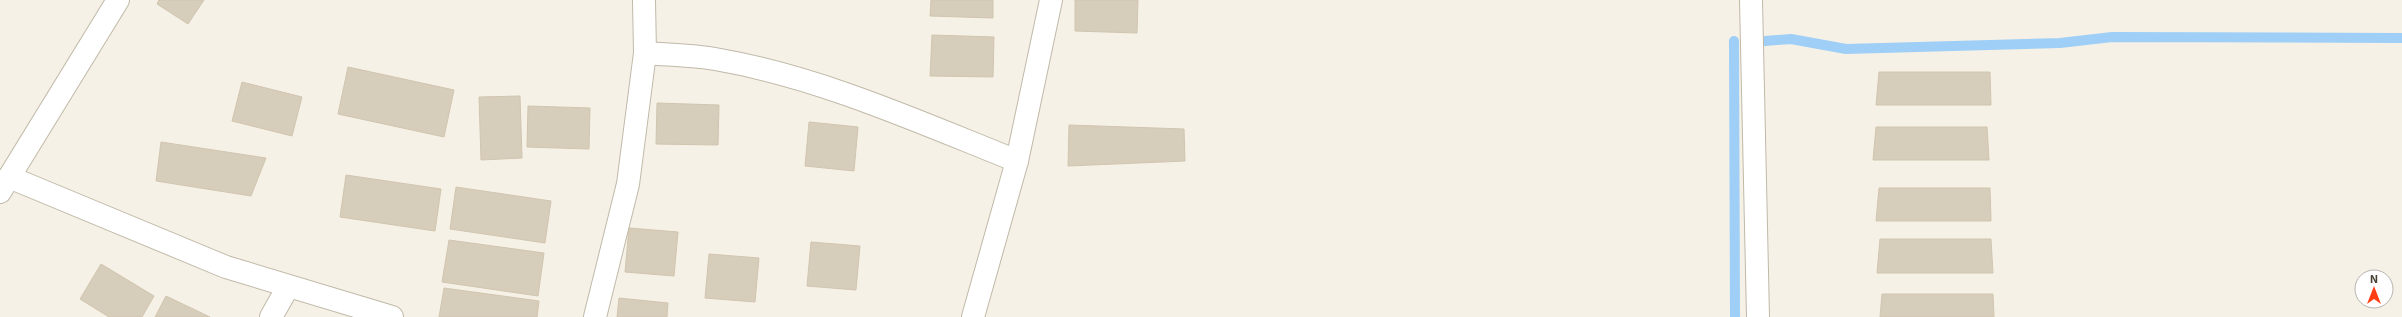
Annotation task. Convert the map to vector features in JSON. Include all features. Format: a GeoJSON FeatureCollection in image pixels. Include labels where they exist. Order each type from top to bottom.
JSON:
{"type":"FeatureCollection","features":[{"type":"Feature","properties":{"kind":"street"},"geometry":{"type":"LineString","coordinates":[[118,0],[5,185],[288,287],[392,317]]}},
{"type":"Feature","properties":{"kind":"street"},"geometry":{"type":"LineString","coordinates":[[595,317],[628,184],[645,53],[644,0]]}},
{"type":"Feature","properties":{"kind":"street"},"geometry":{"type":"LineString","coordinates":[[973,317],[1017,161],[1051,0]]}},
{"type":"Feature","properties":{"kind":"street"},"geometry":{"type":"LineString","coordinates":[[1751,0],[1758,317]]}},
{"type":"Feature","properties":{"kind":"street"},"geometry":{"type":"LineString","coordinates":[[645,53],[714,59],[793,77],[888,109],[1017,161]]}},
{"type":"Feature","properties":{"kind":"street"},"geometry":{"type":"LineString","coordinates":[[271,317],[288,287]]}},
{"type":"Feature","properties":{"kind":"building"},"geometry":{"type":"Polygon","coordinates":[[[159,0],[204,0],[188,24],[157,4],[159,0]]]}},
{"type":"Feature","properties":{"kind":"building"},"geometry":{"type":"Polygon","coordinates":[[[931,0],[993,0],[993,18],[930,16],[931,0]]]}},
{"type":"Feature","properties":{"kind":"building"},"geometry":{"type":"Polygon","coordinates":[[[1075,0],[1138,0],[1137,33],[1075,31],[1075,0]]]}},
{"type":"Feature","properties":{"kind":"building"},"geometry":{"type":"Polygon","coordinates":[[[932,35],[994,37],[993,77],[930,76],[932,35]]]}},
{"type":"Feature","properties":{"kind":"building"},"geometry":{"type":"Polygon","coordinates":[[[348,67],[454,90],[444,137],[338,114],[348,67]]]}},
{"type":"Feature","properties":{"kind":"building"},"geometry":{"type":"Polygon","coordinates":[[[1879,72],[1990,72],[1991,105],[1876,105],[1879,72]]]}},
{"type":"Feature","properties":{"kind":"building"},"geometry":{"type":"Polygon","coordinates":[[[242,82],[302,97],[292,136],[232,121],[242,82]]]}},
{"type":"Feature","properties":{"kind":"building"},"geometry":{"type":"Polygon","coordinates":[[[520,96],[522,158],[481,160],[479,97],[520,96]]]}},
{"type":"Feature","properties":{"kind":"building"},"geometry":{"type":"Polygon","coordinates":[[[657,103],[719,105],[718,145],[656,144],[657,103]]]}},
{"type":"Feature","properties":{"kind":"building"},"geometry":{"type":"Polygon","coordinates":[[[528,106],[590,108],[589,149],[527,147],[528,106]]]}},
{"type":"Feature","properties":{"kind":"building"},"geometry":{"type":"Polygon","coordinates":[[[809,122],[858,127],[854,171],[805,166],[809,122]]]}},
{"type":"Feature","properties":{"kind":"building"},"geometry":{"type":"Polygon","coordinates":[[[1069,125],[1184,129],[1185,161],[1068,166],[1069,125]]]}},
{"type":"Feature","properties":{"kind":"building"},"geometry":{"type":"Polygon","coordinates":[[[1876,127],[1987,127],[1989,160],[1873,160],[1876,127]]]}},
{"type":"Feature","properties":{"kind":"building"},"geometry":{"type":"Polygon","coordinates":[[[161,142],[266,158],[251,196],[156,181],[161,142]]]}},
{"type":"Feature","properties":{"kind":"building"},"geometry":{"type":"Polygon","coordinates":[[[346,175],[441,189],[435,231],[340,217],[346,175]]]}},
{"type":"Feature","properties":{"kind":"building"},"geometry":{"type":"Polygon","coordinates":[[[456,187],[551,201],[545,243],[450,229],[456,187]]]}},
{"type":"Feature","properties":{"kind":"building"},"geometry":{"type":"Polygon","coordinates":[[[1879,188],[1990,188],[1991,221],[1876,221],[1879,188]]]}},
{"type":"Feature","properties":{"kind":"building"},"geometry":{"type":"Polygon","coordinates":[[[629,228],[678,232],[674,276],[625,272],[629,228]]]}},
{"type":"Feature","properties":{"kind":"building"},"geometry":{"type":"Polygon","coordinates":[[[1880,239],[1991,239],[1993,273],[1877,273],[1880,239]]]}},
{"type":"Feature","properties":{"kind":"building"},"geometry":{"type":"Polygon","coordinates":[[[449,240],[544,253],[538,296],[442,282],[449,240]]]}},
{"type":"Feature","properties":{"kind":"building"},"geometry":{"type":"Polygon","coordinates":[[[811,242],[860,246],[856,290],[807,286],[811,242]]]}},
{"type":"Feature","properties":{"kind":"building"},"geometry":{"type":"Polygon","coordinates":[[[709,254],[759,258],[755,302],[705,298],[709,254]]]}},
{"type":"Feature","properties":{"kind":"building"},"geometry":{"type":"Polygon","coordinates":[[[101,264],[154,296],[142,317],[109,317],[80,299],[101,264]]]}},
{"type":"Feature","properties":{"kind":"building"},"geometry":{"type":"Polygon","coordinates":[[[444,288],[539,301],[537,317],[439,317],[444,288]]]}},
{"type":"Feature","properties":{"kind":"building"},"geometry":{"type":"Polygon","coordinates":[[[1882,294],[1993,294],[1994,317],[1880,317],[1882,294]]]}},
{"type":"Feature","properties":{"kind":"building"},"geometry":{"type":"Polygon","coordinates":[[[166,296],[210,317],[155,317],[166,296]]]}},
{"type":"Feature","properties":{"kind":"building"},"geometry":{"type":"Polygon","coordinates":[[[619,298],[668,303],[667,317],[617,317],[619,298]]]}},
{"type":"Feature","properties":{"kind":"waterway"},"geometry":{"type":"LineString","coordinates":[[1765,41],[1791,39],[1846,49],[2060,43],[2112,37],[2402,38]]}},
{"type":"Feature","properties":{"kind":"waterway"},"geometry":{"type":"LineString","coordinates":[[1734,41],[1735,317]]}}]}
